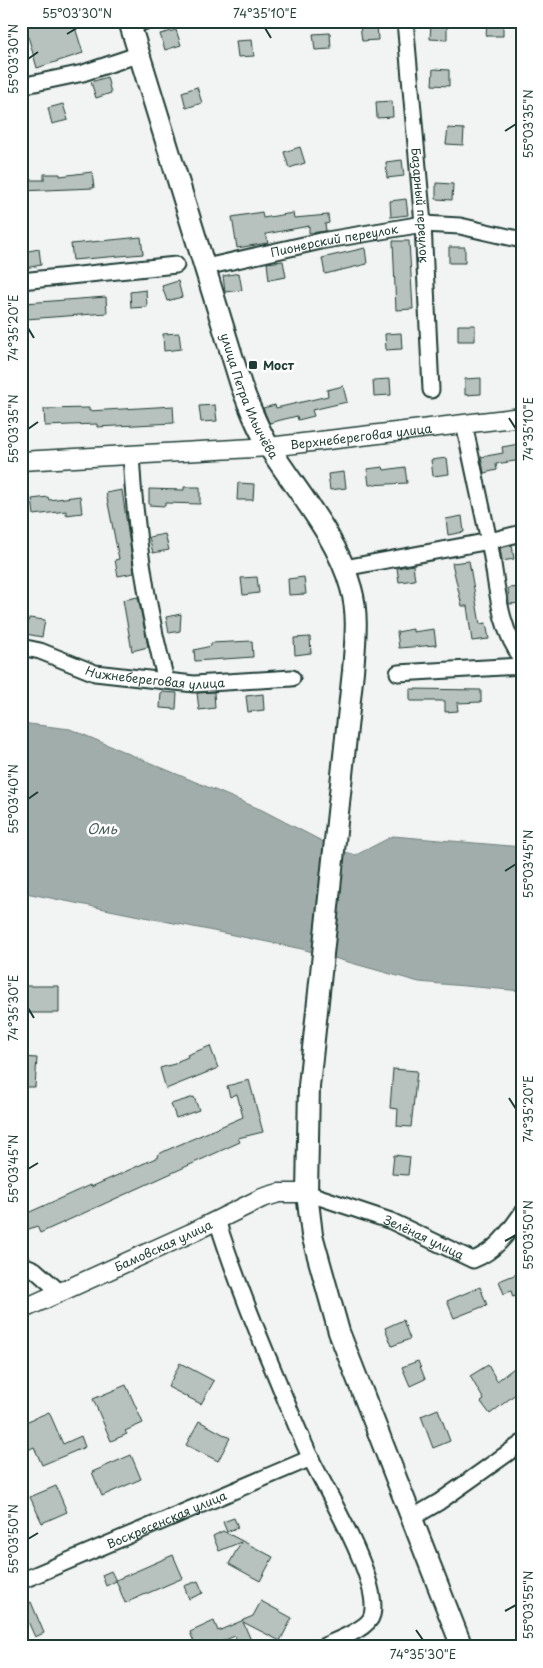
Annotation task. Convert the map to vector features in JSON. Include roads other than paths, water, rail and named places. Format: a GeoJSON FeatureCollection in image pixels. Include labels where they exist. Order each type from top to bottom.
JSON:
{"type":"FeatureCollection","features":[{"type":"Feature","properties":{"kind":"main road","name":"улица Петра Ильичёва"},"geometry":{"type":"LineString","coordinates":[[135,23],[140,54],[241,385],[254,420],[269,447],[315,515],[344,568],[351,588],[356,628],[345,762],[309,1086],[306,1193],[312,1235],[338,1332],[462,1647]]}},
{"type":"Feature","properties":{"kind":"street","name":"Базарный переулок"},"geometry":{"type":"LineString","coordinates":[[405,21],[422,224],[431,390]]}},
{"type":"Feature","properties":{"kind":"street"},"geometry":{"type":"LineString","coordinates":[[21,86],[83,73],[140,54]]}},
{"type":"Feature","properties":{"kind":"street","name":"Пионерский переулок"},"geometry":{"type":"LineString","coordinates":[[206,267],[321,241],[422,224],[460,226],[522,240]]}},
{"type":"Feature","properties":{"kind":"street"},"geometry":{"type":"LineString","coordinates":[[21,281],[176,265]]}},
{"type":"Feature","properties":{"kind":"street","name":"Верхнебереговая улица"},"geometry":{"type":"LineString","coordinates":[[21,461],[269,447],[522,417]]}},
{"type":"Feature","properties":{"kind":"street"},"geometry":{"type":"LineString","coordinates":[[464,424],[490,541],[504,619],[512,642],[522,658]]}},
{"type":"Feature","properties":{"kind":"street"},"geometry":{"type":"LineString","coordinates":[[131,455],[133,494],[153,630],[166,681]]}},
{"type":"Feature","properties":{"kind":"street"},"geometry":{"type":"LineString","coordinates":[[344,568],[490,541],[522,533]]}},
{"type":"Feature","properties":{"kind":"street","name":"Нижнебереговая улица"},"geometry":{"type":"LineString","coordinates":[[21,647],[40,651],[95,672],[166,681],[212,683],[292,678]]}},
{"type":"Feature","properties":{"kind":"street"},"geometry":{"type":"LineString","coordinates":[[398,674],[522,666]]}},
{"type":"Feature","properties":{"kind":"street","name":"Бамовская улица"},"geometry":{"type":"LineString","coordinates":[[21,1310],[262,1198],[279,1193],[306,1193]]}},
{"type":"Feature","properties":{"kind":"street","name":"Зелёная улица"},"geometry":{"type":"LineString","coordinates":[[306,1193],[391,1221],[473,1260],[485,1255],[497,1246],[522,1212]]}},
{"type":"Feature","properties":{"kind":"street"},"geometry":{"type":"LineString","coordinates":[[217,1220],[230,1262],[311,1458],[366,1574],[374,1602],[372,1618],[360,1628],[322,1647]]}},
{"type":"Feature","properties":{"kind":"street"},"geometry":{"type":"LineString","coordinates":[[21,1264],[35,1270],[61,1293]]}},
{"type":"Feature","properties":{"kind":"street"},"geometry":{"type":"LineString","coordinates":[[410,1518],[440,1502],[522,1443]]}},
{"type":"Feature","properties":{"kind":"street","name":"Воскресенская улица"},"geometry":{"type":"LineString","coordinates":[[21,1581],[311,1458]]}},
{"type":"Feature","properties":{"kind":"water","name":"Омь"},"geometry":{"type":"Polygon","coordinates":[[[21,723],[70,729],[262,810],[339,850],[356,855],[393,836],[522,847],[522,991],[419,982],[302,949],[21,892],[21,723]]]}},
{"type":"Feature","properties":{"kind":"place","name":"Мост"},"geometry":{"type":"Point","coordinates":[253,365]}}]}
